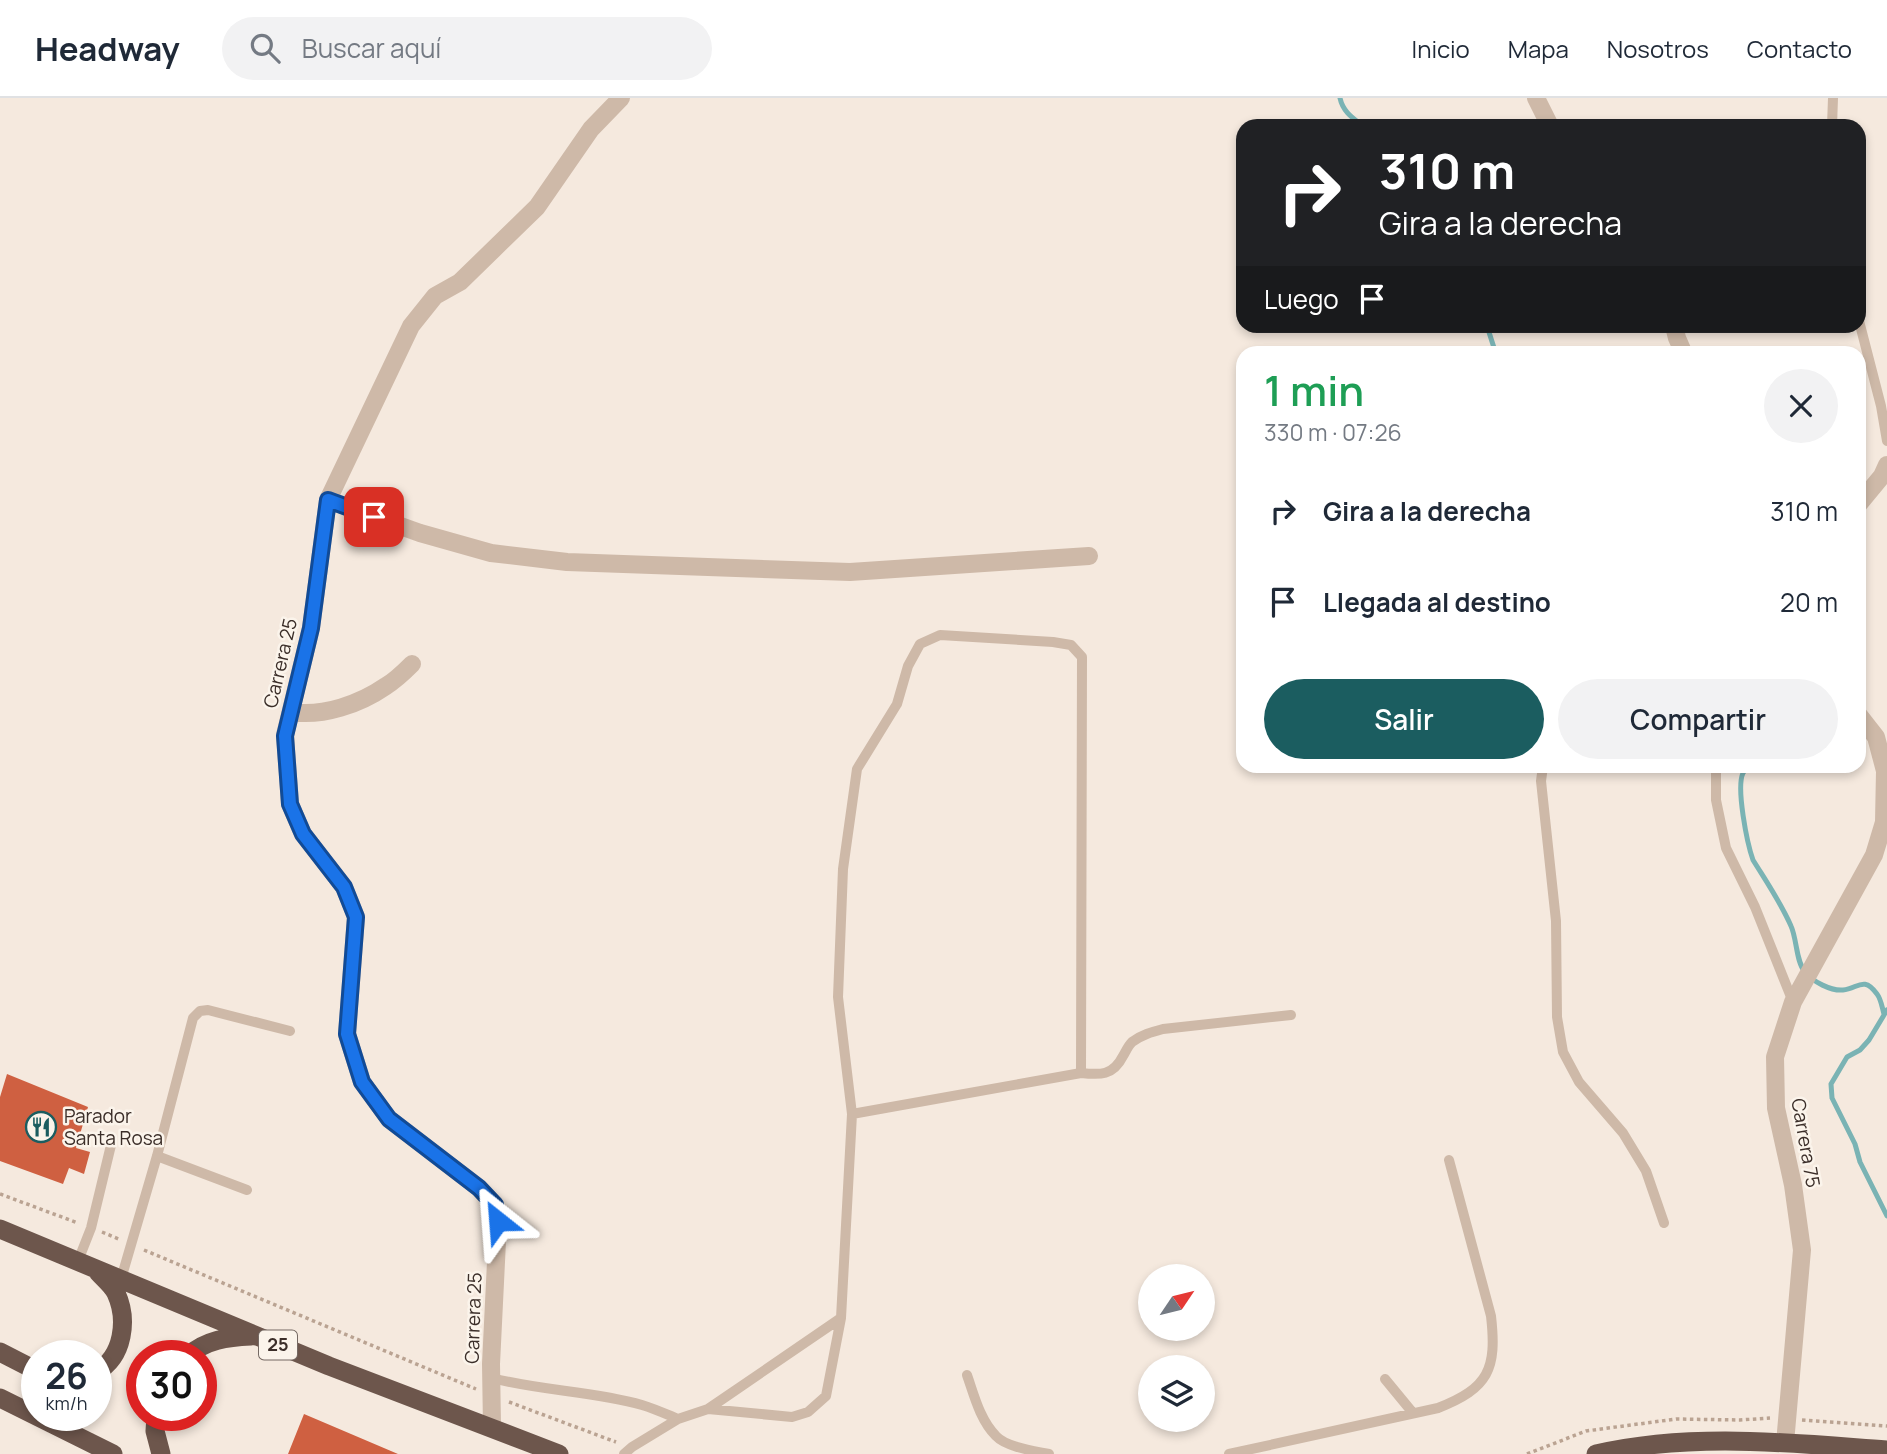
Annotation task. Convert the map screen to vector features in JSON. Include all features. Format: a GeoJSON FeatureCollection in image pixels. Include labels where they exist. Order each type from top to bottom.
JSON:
{"type":"FeatureCollection","features":[{"type":"Feature","properties":{"kind":"highway","name":"25"},"geometry":{"type":"LineString","coordinates":[[0,1229],[329,1366],[559,1454]]}},
{"type":"Feature","properties":{"kind":"highway"},"geometry":{"type":"LineString","coordinates":[[86,1265],[115,1290],[124,1313],[120,1345],[112,1358]]}},
{"type":"Feature","properties":{"kind":"highway"},"geometry":{"type":"LineString","coordinates":[[217,1340],[223,1337],[255,1336]]}},
{"type":"Feature","properties":{"kind":"highway"},"geometry":{"type":"LineString","coordinates":[[0,1352],[21,1363]]}},
{"type":"Feature","properties":{"kind":"highway"},"geometry":{"type":"LineString","coordinates":[[0,1398],[113,1454]]}},
{"type":"Feature","properties":{"kind":"highway"},"geometry":{"type":"LineString","coordinates":[[155,1431],[161,1454]]}},
{"type":"Feature","properties":{"kind":"highway"},"geometry":{"type":"LineString","coordinates":[[1596,1454],[1627,1447],[1691,1441],[1785,1443],[1887,1450]]}},
{"type":"Feature","properties":{"kind":"street","name":"Carrera 25"},"geometry":{"type":"LineString","coordinates":[[492,1427],[498,1221],[495,1205],[479,1188],[389,1119],[362,1082],[347,1034],[356,917],[344,887],[303,834],[290,804],[285,736],[311,628],[328,500],[411,326],[435,296],[460,282],[537,207],[591,129],[621,98]]}},
{"type":"Feature","properties":{"kind":"street"},"geometry":{"type":"LineString","coordinates":[[1536,98],[1546,119]]}},
{"type":"Feature","properties":{"kind":"street"},"geometry":{"type":"LineString","coordinates":[[1866,495],[1882,476],[1887,464]]}},
{"type":"Feature","properties":{"kind":"street"},"geometry":{"type":"LineString","coordinates":[[328,500],[420,533],[492,553],[567,562],[850,572],[1089,556]]}},
{"type":"Feature","properties":{"kind":"street"},"geometry":{"type":"LineString","coordinates":[[291,712],[311,713],[368,697],[388,685],[412,664]]}},
{"type":"Feature","properties":{"kind":"street","name":"Carrera 75"},"geometry":{"type":"LineString","coordinates":[[1785,1443],[1802,1250],[1793,1185],[1776,1108],[1775,1057],[1793,1002],[1874,855],[1884,822],[1885,771],[1876,737],[1866,724]]}},
{"type":"Feature","properties":{"kind":"lane"},"geometry":{"type":"LineString","coordinates":[[1832,119],[1833,98]]}},
{"type":"Feature","properties":{"kind":"lane"},"geometry":{"type":"LineString","coordinates":[[1866,348],[1887,441]]}},
{"type":"Feature","properties":{"kind":"lane"},"geometry":{"type":"LineString","coordinates":[[708,1409],[792,1417],[808,1412],[826,1396],[841,1318],[852,1114],[838,997],[843,869],[857,769],[897,704],[908,666],[920,644],[940,635],[1053,642],[1071,645],[1082,656],[1081,1073]]}},
{"type":"Feature","properties":{"kind":"lane"},"geometry":{"type":"LineString","coordinates":[[1542,773],[1556,921],[1558,1017],[1563,1052],[1579,1082],[1623,1133],[1646,1171],[1664,1223]]}},
{"type":"Feature","properties":{"kind":"lane"},"geometry":{"type":"LineString","coordinates":[[1716,773],[1716,800],[1726,848],[1755,907],[1793,1002]]}},
{"type":"Feature","properties":{"kind":"lane"},"geometry":{"type":"LineString","coordinates":[[121,1279],[193,1018],[208,1010],[290,1031]]}},
{"type":"Feature","properties":{"kind":"lane"},"geometry":{"type":"LineString","coordinates":[[852,1114],[1081,1073],[1097,1075],[1111,1071],[1122,1060],[1130,1043],[1163,1029],[1291,1015]]}},
{"type":"Feature","properties":{"kind":"lane"},"geometry":{"type":"LineString","coordinates":[[86,1265],[91,1228],[112,1141]]}},
{"type":"Feature","properties":{"kind":"lane"},"geometry":{"type":"LineString","coordinates":[[157,1156],[247,1190]]}},
{"type":"Feature","properties":{"kind":"lane"},"geometry":{"type":"LineString","coordinates":[[1229,1454],[1438,1408],[1459,1400],[1480,1383],[1491,1364],[1494,1343],[1491,1316],[1449,1160]]}},
{"type":"Feature","properties":{"kind":"lane"},"geometry":{"type":"LineString","coordinates":[[628,1451],[678,1419],[708,1409],[841,1318]]}},
{"type":"Feature","properties":{"kind":"lane"},"geometry":{"type":"LineString","coordinates":[[967,1375],[981,1413],[997,1438],[1021,1448],[1049,1454]]}},
{"type":"Feature","properties":{"kind":"lane"},"geometry":{"type":"LineString","coordinates":[[1385,1379],[1413,1413]]}},
{"type":"Feature","properties":{"kind":"lane"},"geometry":{"type":"LineString","coordinates":[[492,1387],[517,1385],[610,1398],[643,1405],[678,1419]]}},
{"type":"Feature","properties":{"kind":"path","name":"25"},"geometry":{"type":"LineString","coordinates":[[0,1194],[492,1387],[628,1451]]}},
{"type":"Feature","properties":{"kind":"building","name":"Parador Santa Rosa"},"geometry":{"type":"Polygon","coordinates":[[[7,1074],[88,1107],[76,1148],[90,1152],[84,1174],[69,1168],[63,1184],[0,1161],[0,1097],[7,1074]]]}},
{"type":"Feature","properties":{"kind":"building"},"geometry":{"type":"Polygon","coordinates":[[[304,1414],[398,1454],[288,1454],[304,1414]]]}},
{"type":"Feature","properties":{"kind":"waterway"},"geometry":{"type":"LineString","coordinates":[[1340,98],[1346,111],[1354,119]]}},
{"type":"Feature","properties":{"kind":"waterway"},"geometry":{"type":"LineString","coordinates":[[1489,333],[1493,346]]}},
{"type":"Feature","properties":{"kind":"waterway"},"geometry":{"type":"LineString","coordinates":[[1743,773],[1743,816],[1753,860],[1791,926],[1802,968],[1813,979],[1833,989],[1843,990],[1868,985],[1878,996],[1884,1014]]}},
{"type":"Feature","properties":{"kind":"waterway"},"geometry":{"type":"LineString","coordinates":[[1887,1010],[1869,1040],[1860,1050],[1847,1057],[1831,1084],[1832,1098],[1887,1216]]}},
{"type":"Feature","properties":{"kind":"place","name":"Parador Santa Rosa"},"geometry":{"type":"Point","coordinates":[41,1127]}},
{"type":"Feature","properties":{"kind":"route"},"geometry":{"type":"LineString","coordinates":[[374,517],[328,500],[311,628],[285,736],[290,804],[303,834],[344,887],[356,917],[347,1034],[362,1082],[389,1119],[479,1188],[495,1205],[498,1221]]}}]}
